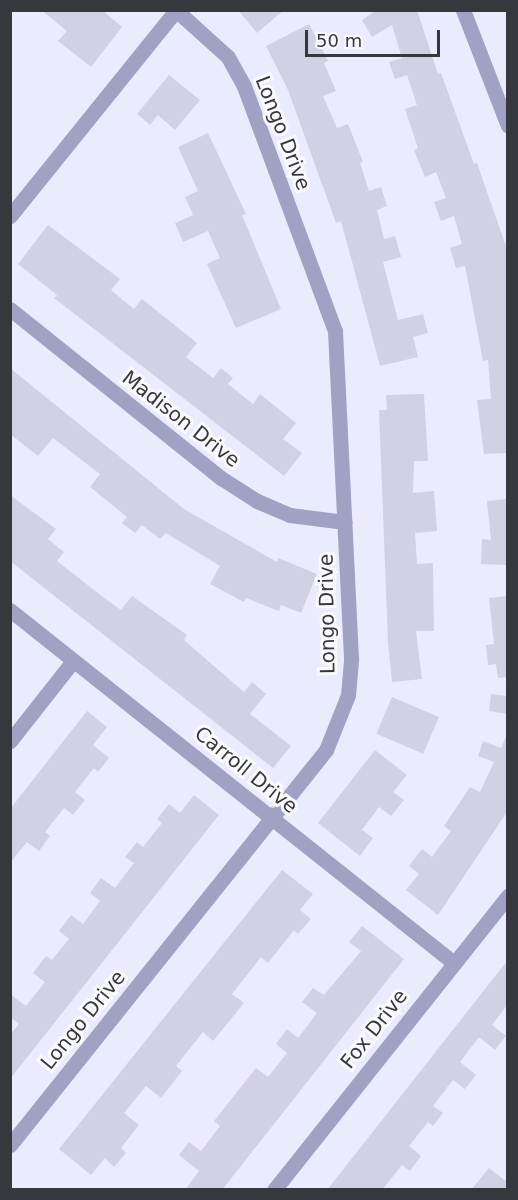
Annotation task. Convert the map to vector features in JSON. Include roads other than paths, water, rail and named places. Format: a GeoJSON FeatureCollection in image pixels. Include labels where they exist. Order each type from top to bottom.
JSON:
{"type":"FeatureCollection","features":[{"type":"Feature","properties":{"kind":"street"},"geometry":{"type":"LineString","coordinates":[[463,10],[507,126]]}},
{"type":"Feature","properties":{"kind":"street"},"geometry":{"type":"LineString","coordinates":[[10,216],[176,11]]}},
{"type":"Feature","properties":{"kind":"street","name":"Longo Drive"},"geometry":{"type":"LineString","coordinates":[[10,1145],[326,750],[348,695],[351,658],[335,331],[244,86],[228,57],[176,11]]}},
{"type":"Feature","properties":{"kind":"street","name":"Madison Drive"},"geometry":{"type":"LineString","coordinates":[[10,309],[248,495],[290,515],[345,522]]}},
{"type":"Feature","properties":{"kind":"street","name":"Carroll Drive"},"geometry":{"type":"LineString","coordinates":[[10,610],[454,963]]}},
{"type":"Feature","properties":{"kind":"street"},"geometry":{"type":"LineString","coordinates":[[10,741],[73,661]]}},
{"type":"Feature","properties":{"kind":"street","name":"Fox Drive"},"geometry":{"type":"LineString","coordinates":[[274,1190],[507,896]]}}]}
